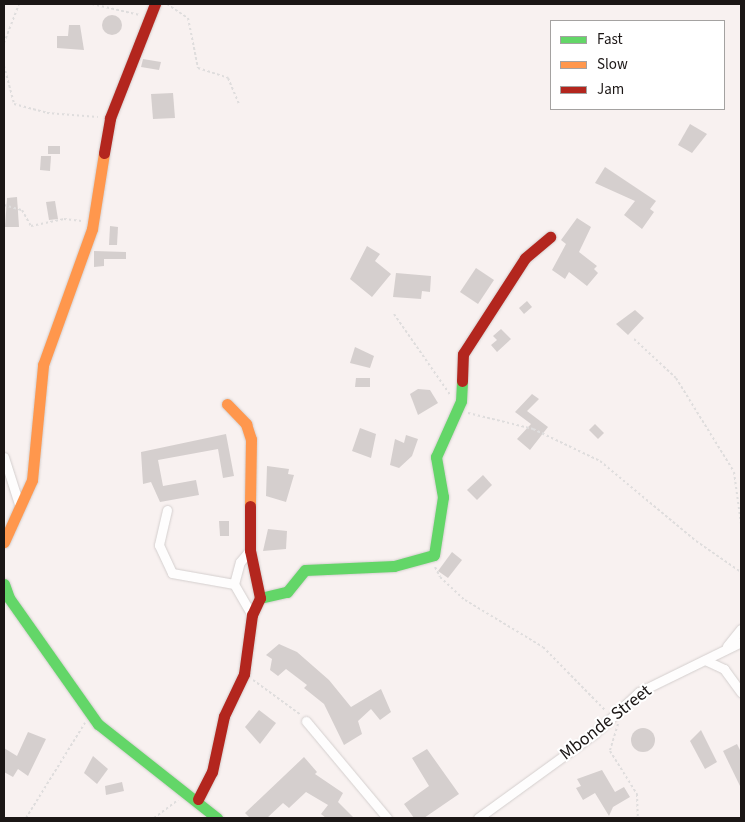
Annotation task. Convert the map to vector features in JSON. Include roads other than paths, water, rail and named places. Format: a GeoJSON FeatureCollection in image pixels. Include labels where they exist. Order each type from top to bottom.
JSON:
{"type":"FeatureCollection","features":[{"type":"Feature","properties":{"kind":"street"},"geometry":{"type":"LineString","coordinates":[[4,542],[32,480],[43,365],[52,333],[82,259],[95,213],[110,118],[155,4]]}},
{"type":"Feature","properties":{"kind":"street"},"geometry":{"type":"LineString","coordinates":[[260,598],[287,592],[305,570],[394,566],[434,555],[443,496],[436,457],[442,435],[459,408],[463,354],[525,258],[550,237]]}},
{"type":"Feature","properties":{"kind":"street"},"geometry":{"type":"LineString","coordinates":[[194,796],[215,763],[224,716],[244,674],[252,615],[260,598],[250,550],[254,458],[246,424],[227,404]]}},
{"type":"Feature","properties":{"kind":"street"},"geometry":{"type":"LineString","coordinates":[[4,456],[20,507]]}},
{"type":"Feature","properties":{"kind":"street"},"geometry":{"type":"LineString","coordinates":[[167,510],[159,545],[172,574],[234,584]]}},
{"type":"Feature","properties":{"kind":"street"},"geometry":{"type":"LineString","coordinates":[[250,550],[240,562],[234,584],[252,615]]}},
{"type":"Feature","properties":{"kind":"street"},"geometry":{"type":"LineString","coordinates":[[4,584],[6,600],[91,716],[194,796],[217,818]]}},
{"type":"Feature","properties":{"kind":"street"},"geometry":{"type":"LineString","coordinates":[[725,649],[741,629]]}},
{"type":"Feature","properties":{"kind":"street","name":"Mbonde Street"},"geometry":{"type":"LineString","coordinates":[[478,818],[612,717],[622,707],[667,677],[707,660],[741,642]]}},
{"type":"Feature","properties":{"kind":"street"},"geometry":{"type":"LineString","coordinates":[[707,660],[724,669],[741,692]]}},
{"type":"Feature","properties":{"kind":"street"},"geometry":{"type":"LineString","coordinates":[[306,721],[387,818]]}}]}
